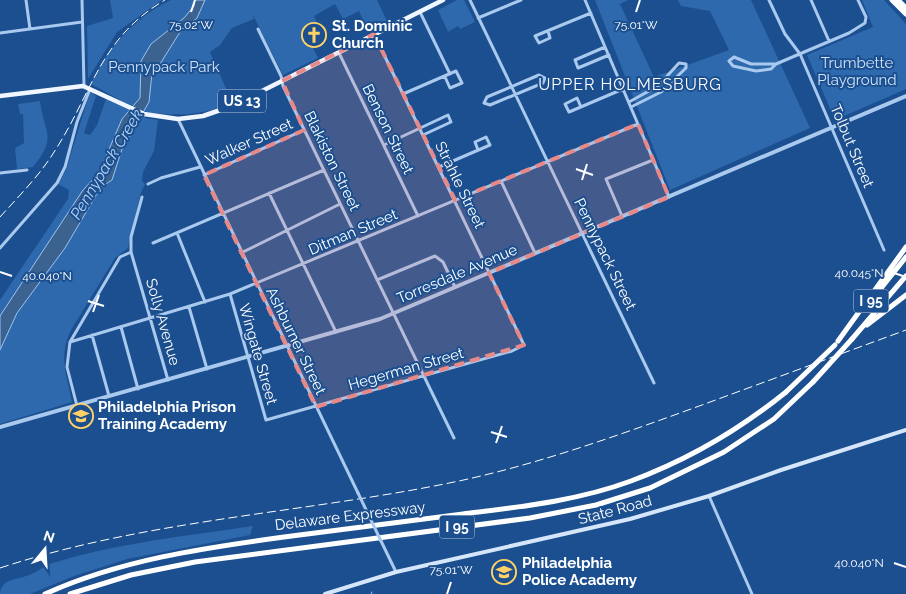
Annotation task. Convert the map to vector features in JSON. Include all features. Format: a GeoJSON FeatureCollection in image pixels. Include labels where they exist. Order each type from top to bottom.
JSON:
{"type":"FeatureCollection","features":[{"type":"Feature","properties":{"kind":"highway"},"geometry":{"type":"LineString","coordinates":[[892,0],[906,14]]}},
{"type":"Feature","properties":{"kind":"highway"},"geometry":{"type":"LineString","coordinates":[[898,0],[906,8]]}},
{"type":"Feature","properties":{"kind":"highway"},"geometry":{"type":"LineString","coordinates":[[836,343],[906,247]]}},
{"type":"Feature","properties":{"kind":"highway","name":"Delaware Expressway"},"geometry":{"type":"LineString","coordinates":[[45,594],[120,568],[198,550],[528,506],[588,494],[630,482],[690,456],[751,420],[786,392],[836,343],[906,257]]}},
{"type":"Feature","properties":{"kind":"highway","name":"Delaware Expressway"},"geometry":{"type":"LineString","coordinates":[[70,594],[131,575],[194,562],[530,518],[596,505],[650,488],[724,452],[774,419],[813,382],[906,276]]}},
{"type":"Feature","properties":{"kind":"highway"},"geometry":{"type":"LineString","coordinates":[[854,337],[906,295]]}},
{"type":"Feature","properties":{"kind":"main road","name":"US 13"},"geometry":{"type":"LineString","coordinates":[[0,96],[84,86],[143,113],[178,119],[203,116],[223,110],[444,0]]}},
{"type":"Feature","properties":{"kind":"main road","name":"State Road"},"geometry":{"type":"LineString","coordinates":[[325,594],[396,572],[578,532],[709,496],[781,470],[906,430]]}},
{"type":"Feature","properties":{"kind":"street"},"geometry":{"type":"LineString","coordinates":[[26,0],[30,29]]}},
{"type":"Feature","properties":{"kind":"street"},"geometry":{"type":"LineString","coordinates":[[82,0],[84,86]]}},
{"type":"Feature","properties":{"kind":"street","name":"Pennypack Street"},"geometry":{"type":"LineString","coordinates":[[470,0],[654,383]]}},
{"type":"Feature","properties":{"kind":"street"},"geometry":{"type":"LineString","coordinates":[[478,18],[521,0]]}},
{"type":"Feature","properties":{"kind":"street"},"geometry":{"type":"LineString","coordinates":[[585,0],[669,197]]}},
{"type":"Feature","properties":{"kind":"street","name":"Tolbut Street"},"geometry":{"type":"LineString","coordinates":[[770,0],[785,34],[800,54],[884,250]]}},
{"type":"Feature","properties":{"kind":"street"},"geometry":{"type":"LineString","coordinates":[[811,0],[829,41]]}},
{"type":"Feature","properties":{"kind":"street"},"geometry":{"type":"LineString","coordinates":[[776,64],[751,64],[734,57],[729,63],[733,66],[756,71],[771,69],[776,64],[859,28],[866,19],[858,0]]}},
{"type":"Feature","properties":{"kind":"street"},"geometry":{"type":"LineString","coordinates":[[420,12],[450,74]]}},
{"type":"Feature","properties":{"kind":"street"},"geometry":{"type":"LineString","coordinates":[[548,31],[550,38],[539,43],[536,36],[591,13]]}},
{"type":"Feature","properties":{"kind":"street"},"geometry":{"type":"LineString","coordinates":[[0,33],[82,22]]}},
{"type":"Feature","properties":{"kind":"street","name":"Blakiston Street"},"geometry":{"type":"LineString","coordinates":[[258,29],[304,130],[454,438]]}},
{"type":"Feature","properties":{"kind":"street","name":"Strahle Street"},"geometry":{"type":"LineString","coordinates":[[374,34],[524,345]]}},
{"type":"Feature","properties":{"kind":"street"},"geometry":{"type":"LineString","coordinates":[[605,47],[575,60],[578,68],[609,55]]}},
{"type":"Feature","properties":{"kind":"street","name":"Benson Street"},"geometry":{"type":"LineString","coordinates":[[338,52],[418,216]]}},
{"type":"Feature","properties":{"kind":"street"},"geometry":{"type":"LineString","coordinates":[[628,102],[658,86],[679,63],[686,64],[686,68],[661,92],[631,107]]}},
{"type":"Feature","properties":{"kind":"street"},"geometry":{"type":"LineString","coordinates":[[403,94],[456,71],[462,83],[450,88],[445,77]]}},
{"type":"Feature","properties":{"kind":"street"},"geometry":{"type":"LineString","coordinates":[[540,75],[545,78],[543,83],[516,94],[490,105],[484,102],[486,97],[512,86],[540,75]]}},
{"type":"Feature","properties":{"kind":"street"},"geometry":{"type":"LineString","coordinates":[[0,248],[57,184],[65,167],[77,122],[90,88]]}},
{"type":"Feature","properties":{"kind":"street"},"geometry":{"type":"LineString","coordinates":[[581,107],[577,98],[565,104],[569,112],[581,107],[623,89]]}},
{"type":"Feature","properties":{"kind":"street","name":"Torresdale Avenue"},"geometry":{"type":"LineString","coordinates":[[0,427],[336,332],[393,313],[906,96]]}},
{"type":"Feature","properties":{"kind":"street"},"geometry":{"type":"LineString","coordinates":[[384,145],[420,129],[422,125],[448,115],[451,122],[423,135]]}},
{"type":"Feature","properties":{"kind":"street","name":"Ashburner Street"},"geometry":{"type":"LineString","coordinates":[[178,119],[396,572]]}},
{"type":"Feature","properties":{"kind":"street","name":"Ditman Street"},"geometry":{"type":"LineString","coordinates":[[70,342],[230,294],[304,265],[638,124]]}},
{"type":"Feature","properties":{"kind":"street","name":"Walker Street"},"geometry":{"type":"LineString","coordinates":[[204,175],[304,130]]}},
{"type":"Feature","properties":{"kind":"street"},"geometry":{"type":"LineString","coordinates":[[439,167],[490,145],[486,138],[475,142],[478,150]]}},
{"type":"Feature","properties":{"kind":"street"},"geometry":{"type":"LineString","coordinates":[[622,216],[606,179],[653,160]]}},
{"type":"Feature","properties":{"kind":"street","name":"Walker Street"},"geometry":{"type":"LineString","coordinates":[[148,184],[161,178],[200,167]]}},
{"type":"Feature","properties":{"kind":"street"},"geometry":{"type":"LineString","coordinates":[[0,173],[27,170]]}},
{"type":"Feature","properties":{"kind":"street"},"geometry":{"type":"LineString","coordinates":[[153,243],[324,170]]}},
{"type":"Feature","properties":{"kind":"street"},"geometry":{"type":"LineString","coordinates":[[500,181],[535,253]]}},
{"type":"Feature","properties":{"kind":"street"},"geometry":{"type":"LineString","coordinates":[[269,193],[336,332]]}},
{"type":"Feature","properties":{"kind":"street"},"geometry":{"type":"LineString","coordinates":[[77,406],[67,366],[70,342],[120,257],[131,252],[131,237],[142,197]]}},
{"type":"Feature","properties":{"kind":"street"},"geometry":{"type":"LineString","coordinates":[[241,252],[340,204]]}},
{"type":"Feature","properties":{"kind":"street"},"geometry":{"type":"LineString","coordinates":[[177,233],[206,302]]}},
{"type":"Feature","properties":{"kind":"street","name":"Solly Avenue"},"geometry":{"type":"LineString","coordinates":[[131,252],[168,380]]}},
{"type":"Feature","properties":{"kind":"street"},"geometry":{"type":"LineString","coordinates":[[377,280],[432,257],[438,257],[446,268],[455,287]]}},
{"type":"Feature","properties":{"kind":"street","name":"Wingate Street"},"geometry":{"type":"LineString","coordinates":[[230,294],[265,420]]}},
{"type":"Feature","properties":{"kind":"street"},"geometry":{"type":"LineString","coordinates":[[189,307],[207,369]]}},
{"type":"Feature","properties":{"kind":"street"},"geometry":{"type":"LineString","coordinates":[[121,327],[138,389]]}},
{"type":"Feature","properties":{"kind":"street"},"geometry":{"type":"LineString","coordinates":[[92,335],[110,396]]}},
{"type":"Feature","properties":{"kind":"street","name":"Hegerman Street"},"geometry":{"type":"LineString","coordinates":[[265,420],[424,376],[524,345]]}},
{"type":"Feature","properties":{"kind":"street"},"geometry":{"type":"LineString","coordinates":[[709,496],[752,594]]}},
{"type":"Feature","properties":{"kind":"highlighted area"},"geometry":{"type":"Polygon","coordinates":[[[374,34],[455,200],[638,124],[669,197],[489,273],[524,345],[316,407],[204,175],[304,130],[282,81],[374,34]]]}},
{"type":"Feature","properties":{"kind":"green space"},"geometry":{"type":"Polygon","coordinates":[[[110,0],[162,0],[117,32],[88,79],[87,26],[113,18],[110,0]]]}},
{"type":"Feature","properties":{"kind":"green space","name":"Pennypack Park"},"geometry":{"type":"Polygon","coordinates":[[[171,0],[377,0],[388,23],[368,32],[359,11],[343,19],[335,4],[314,16],[317,23],[304,29],[318,58],[283,75],[253,15],[254,19],[232,28],[220,45],[210,52],[232,102],[222,107],[191,114],[147,112],[145,118],[158,120],[154,151],[143,172],[142,181],[145,184],[140,195],[128,248],[115,258],[67,339],[64,357],[72,402],[0,424],[0,300],[68,199],[69,190],[58,184],[66,170],[90,92],[96,96],[84,133],[90,135],[97,125],[106,99],[117,104],[120,100],[91,84],[97,71],[123,35],[146,15],[171,0]]]}},
{"type":"Feature","properties":{"kind":"green space"},"geometry":{"type":"Polygon","coordinates":[[[457,0],[464,0],[475,22],[460,29],[458,26],[448,32],[438,10],[457,0]]]}},
{"type":"Feature","properties":{"kind":"green space"},"geometry":{"type":"Polygon","coordinates":[[[595,0],[628,0],[620,4],[654,77],[729,50],[710,11],[681,6],[678,0],[751,0],[810,128],[670,190],[595,0]]]}},
{"type":"Feature","properties":{"kind":"green space","name":"Trumbette Playground"},"geometry":{"type":"Polygon","coordinates":[[[862,0],[884,0],[906,24],[906,89],[835,120],[807,55],[873,27],[862,0]]]}},
{"type":"Feature","properties":{"kind":"green space"},"geometry":{"type":"Polygon","coordinates":[[[40,101],[47,134],[45,148],[33,167],[17,169],[15,148],[24,143],[23,114],[20,114],[18,104],[40,101]]]}},
{"type":"Feature","properties":{"kind":"green space"},"geometry":{"type":"Polygon","coordinates":[[[253,526],[250,535],[127,559],[74,576],[30,594],[0,594],[3,585],[11,580],[25,577],[50,564],[77,556],[152,541],[253,526]]]}},
{"type":"Feature","properties":{"kind":"water","name":"Pennypack Creek"},"geometry":{"type":"Polygon","coordinates":[[[195,0],[205,0],[197,18],[180,32],[160,64],[152,73],[149,102],[122,149],[112,180],[101,187],[65,248],[17,313],[0,350],[0,316],[83,190],[99,173],[122,119],[140,98],[141,61],[151,44],[184,18],[194,6],[195,0]]]}},
{"type":"Feature","properties":{"kind":"railway"},"geometry":{"type":"LineString","coordinates":[[0,217],[44,167],[69,128],[100,67],[112,49],[126,31],[143,15],[165,0]]}},
{"type":"Feature","properties":{"kind":"railway"},"geometry":{"type":"LineString","coordinates":[[0,568],[113,538],[171,527],[402,492],[521,466],[612,437],[906,330]]}},
{"type":"Feature","properties":{"kind":"place","name":"St. Dominic Church"},"geometry":{"type":"Point","coordinates":[314,35]}},
{"type":"Feature","properties":{"kind":"place","name":"Philadelphia Prison Training Academy"},"geometry":{"type":"Point","coordinates":[81,416]}},
{"type":"Feature","properties":{"kind":"place","name":"Philadelphia Police Academy"},"geometry":{"type":"Point","coordinates":[504,572]}},
{"type":"Feature","properties":{"kind":"district","name":"UPPER HOLMESBURG"},"geometry":{"type":"Point","coordinates":[630,84]}}]}
